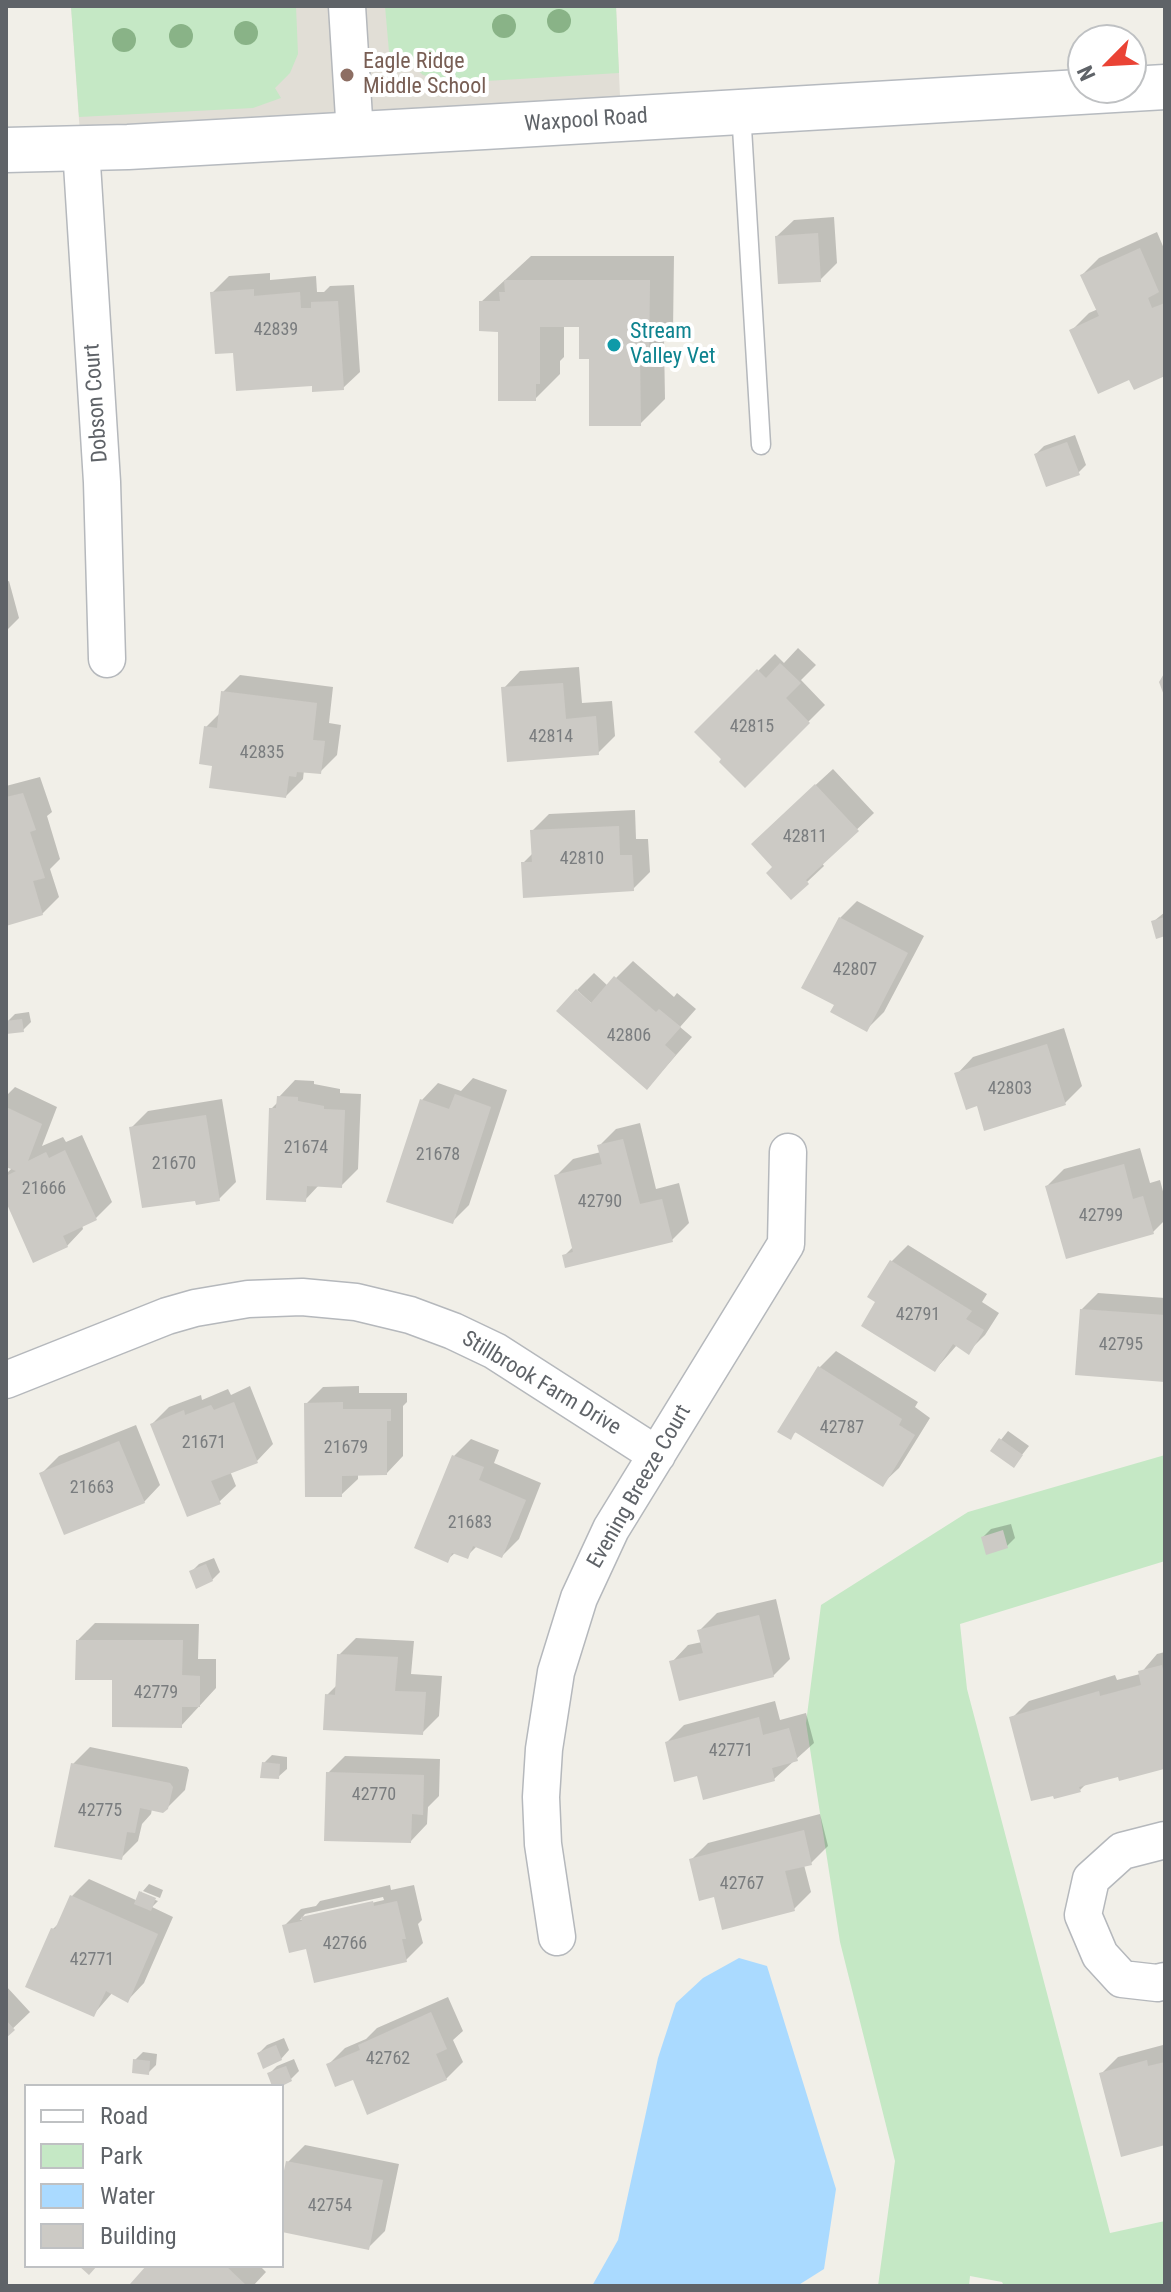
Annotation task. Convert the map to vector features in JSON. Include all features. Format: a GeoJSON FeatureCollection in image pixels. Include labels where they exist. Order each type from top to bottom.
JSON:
{"type":"FeatureCollection","features":[{"type":"Feature","properties":{"kind":"street"},"geometry":{"type":"LineString","coordinates":[[347,6],[355,134]]}},
{"type":"Feature","properties":{"kind":"street","name":"Waxpool Road"},"geometry":{"type":"LineString","coordinates":[[6,150],[355,134],[1165,87]]}},
{"type":"Feature","properties":{"kind":"street","name":"Dobson Court"},"geometry":{"type":"LineString","coordinates":[[81,148],[102,482],[107,659]]}},
{"type":"Feature","properties":{"kind":"street","name":"Evening Breeze Court"},"geometry":{"type":"LineString","coordinates":[[557,1937],[543,1844],[541,1797],[544,1749],[556,1672],[579,1598],[604,1543],[786,1244],[788,1152]]}},
{"type":"Feature","properties":{"kind":"street","name":"Stillbrook Farm Drive"},"geometry":{"type":"LineString","coordinates":[[6,1380],[167,1316],[195,1308],[248,1299],[302,1297],[356,1302],[410,1315],[495,1351],[657,1455]]}},
{"type":"Feature","properties":{"kind":"street"},"geometry":{"type":"LineString","coordinates":[[1165,1840],[1122,1851],[1091,1879],[1083,1915],[1100,1955],[1122,1979],[1165,1981]]}},
{"type":"Feature","properties":{"kind":"lane"},"geometry":{"type":"LineString","coordinates":[[741,111],[761,445]]}},
{"type":"Feature","properties":{"kind":"shaded area","name":"Eagle Ridge Middle School"},"geometry":{"type":"Polygon","coordinates":[[[71,6],[616,6],[621,119],[81,148],[71,6]]]}},
{"type":"Feature","properties":{"kind":"green space"},"geometry":{"type":"Polygon","coordinates":[[[71,6],[296,6],[298,54],[290,73],[275,88],[281,98],[253,108],[79,117],[71,6]]]}},
{"type":"Feature","properties":{"kind":"green space"},"geometry":{"type":"Polygon","coordinates":[[[385,6],[616,6],[619,73],[453,83],[423,75],[412,65],[400,72],[389,52],[385,6]]]}},
{"type":"Feature","properties":{"kind":"green space"},"geometry":{"type":"Polygon","coordinates":[[[1165,1455],[1165,1561],[960,1624],[967,1689],[1110,2233],[1165,2221],[1165,2286],[1004,2286],[1002,2282],[970,2276],[969,2286],[878,2286],[895,2161],[840,1942],[806,1723],[821,1605],[968,1512],[1165,1455]]]}},
{"type":"Feature","properties":{"kind":"water"},"geometry":{"type":"Polygon","coordinates":[[[739,1958],[767,1966],[836,2189],[824,2269],[797,2286],[592,2286],[618,2240],[658,2058],[676,2003],[703,1978],[739,1958]]]}},
{"type":"Feature","properties":{"kind":"building"},"geometry":{"type":"Polygon","coordinates":[[[818,233],[821,282],[778,284],[775,236],[818,233]]]}},
{"type":"Feature","properties":{"kind":"building"},"geometry":{"type":"Polygon","coordinates":[[[1140,248],[1159,292],[1148,298],[1152,308],[1165,303],[1165,376],[1134,390],[1129,380],[1098,394],[1069,330],[1099,316],[1080,275],[1140,248]]]}},
{"type":"Feature","properties":{"kind":"building","name":"Stream Valley Vet"},"geometry":{"type":"Polygon","coordinates":[[[504,280],[650,280],[649,358],[640,358],[641,426],[589,426],[589,359],[579,359],[579,327],[540,327],[540,384],[536,384],[536,401],[498,401],[498,332],[479,331],[479,301],[500,301],[499,292],[505,292],[504,280]]]}},
{"type":"Feature","properties":{"kind":"building"},"geometry":{"type":"Polygon","coordinates":[[[254,289],[254,296],[300,292],[301,308],[311,308],[311,302],[338,301],[344,390],[312,392],[312,386],[236,391],[233,353],[215,354],[210,292],[254,289]]]}},
{"type":"Feature","properties":{"kind":"building"},"geometry":{"type":"Polygon","coordinates":[[[1067,442],[1080,475],[1046,487],[1034,454],[1067,442]]]}},
{"type":"Feature","properties":{"kind":"building"},"geometry":{"type":"Polygon","coordinates":[[[780,663],[801,683],[786,698],[810,723],[745,788],[694,732],[757,669],[766,678],[780,663]]]}},
{"type":"Feature","properties":{"kind":"building"},"geometry":{"type":"Polygon","coordinates":[[[1165,672],[1165,698],[1159,682],[1165,672]]]}},
{"type":"Feature","properties":{"kind":"building"},"geometry":{"type":"Polygon","coordinates":[[[563,683],[566,719],[596,716],[599,755],[507,762],[501,687],[563,683]]]}},
{"type":"Feature","properties":{"kind":"building"},"geometry":{"type":"Polygon","coordinates":[[[221,691],[317,703],[313,740],[325,741],[321,774],[297,772],[296,777],[289,776],[286,798],[209,788],[212,766],[199,764],[204,726],[217,728],[221,691]]]}},
{"type":"Feature","properties":{"kind":"building"},"geometry":{"type":"Polygon","coordinates":[[[815,784],[859,831],[806,880],[809,884],[791,900],[766,873],[772,867],[751,844],[815,784]]]}},
{"type":"Feature","properties":{"kind":"building"},"geometry":{"type":"Polygon","coordinates":[[[23,793],[36,830],[30,832],[45,878],[33,881],[43,915],[6,926],[6,797],[23,793]]]}},
{"type":"Feature","properties":{"kind":"building"},"geometry":{"type":"Polygon","coordinates":[[[619,826],[620,855],[632,855],[634,891],[523,898],[521,862],[532,862],[530,830],[619,826]]]}},
{"type":"Feature","properties":{"kind":"building"},"geometry":{"type":"Polygon","coordinates":[[[839,917],[908,953],[867,1032],[830,1012],[834,1005],[801,988],[839,917]]]}},
{"type":"Feature","properties":{"kind":"building"},"geometry":{"type":"Polygon","coordinates":[[[1165,917],[1165,936],[1156,939],[1151,921],[1165,917]]]}},
{"type":"Feature","properties":{"kind":"building"},"geometry":{"type":"Polygon","coordinates":[[[614,976],[656,1012],[659,1009],[681,1027],[665,1045],[676,1055],[647,1090],[556,1011],[576,989],[591,1003],[614,976]]]}},
{"type":"Feature","properties":{"kind":"building"},"geometry":{"type":"Polygon","coordinates":[[[22,1019],[24,1032],[6,1034],[6,1021],[22,1019]]]}},
{"type":"Feature","properties":{"kind":"building"},"geometry":{"type":"Polygon","coordinates":[[[1047,1044],[1066,1105],[984,1131],[977,1106],[966,1110],[954,1073],[1047,1044]]]}},
{"type":"Feature","properties":{"kind":"building"},"geometry":{"type":"Polygon","coordinates":[[[455,1094],[491,1107],[453,1224],[386,1202],[420,1099],[449,1109],[455,1094]]]}},
{"type":"Feature","properties":{"kind":"building"},"geometry":{"type":"Polygon","coordinates":[[[277,1096],[298,1097],[298,1101],[324,1106],[324,1109],[345,1110],[342,1188],[307,1186],[306,1202],[266,1200],[269,1108],[276,1108],[277,1096]]]}},
{"type":"Feature","properties":{"kind":"building"},"geometry":{"type":"Polygon","coordinates":[[[6,1107],[42,1124],[28,1161],[46,1152],[49,1158],[65,1150],[97,1220],[63,1236],[68,1247],[33,1263],[6,1202],[6,1176],[16,1171],[6,1167],[6,1107]]]}},
{"type":"Feature","properties":{"kind":"building"},"geometry":{"type":"Polygon","coordinates":[[[206,1115],[220,1201],[142,1208],[129,1127],[206,1115]]]}},
{"type":"Feature","properties":{"kind":"building"},"geometry":{"type":"Polygon","coordinates":[[[623,1139],[640,1204],[662,1199],[673,1242],[565,1268],[562,1255],[573,1252],[554,1175],[602,1164],[597,1145],[623,1139]]]}},
{"type":"Feature","properties":{"kind":"building"},"geometry":{"type":"Polygon","coordinates":[[[1124,1164],[1133,1199],[1143,1196],[1154,1234],[1066,1259],[1045,1186],[1124,1164]]]}},
{"type":"Feature","properties":{"kind":"building"},"geometry":{"type":"Polygon","coordinates":[[[890,1260],[972,1311],[966,1319],[984,1330],[969,1355],[953,1344],[935,1372],[861,1326],[875,1302],[867,1297],[890,1260]]]}},
{"type":"Feature","properties":{"kind":"building"},"geometry":{"type":"Polygon","coordinates":[[[1080,1309],[1165,1315],[1165,1382],[1075,1375],[1080,1309]]]}},
{"type":"Feature","properties":{"kind":"building"},"geometry":{"type":"Polygon","coordinates":[[[818,1366],[902,1419],[899,1425],[915,1435],[883,1487],[795,1432],[791,1440],[777,1432],[818,1366]]]}},
{"type":"Feature","properties":{"kind":"building"},"geometry":{"type":"Polygon","coordinates":[[[234,1402],[258,1463],[211,1481],[221,1504],[187,1517],[150,1424],[184,1410],[185,1415],[211,1405],[214,1410],[234,1402]]]}},
{"type":"Feature","properties":{"kind":"building"},"geometry":{"type":"Polygon","coordinates":[[[343,1402],[343,1409],[391,1409],[391,1421],[387,1421],[387,1475],[342,1476],[342,1497],[305,1497],[304,1403],[343,1402]]]}},
{"type":"Feature","properties":{"kind":"building"},"geometry":{"type":"Polygon","coordinates":[[[999,1438],[1023,1455],[1014,1468],[990,1451],[999,1438]]]}},
{"type":"Feature","properties":{"kind":"building"},"geometry":{"type":"Polygon","coordinates":[[[119,1441],[145,1503],[64,1535],[39,1473],[119,1441]]]}},
{"type":"Feature","properties":{"kind":"building"},"geometry":{"type":"Polygon","coordinates":[[[452,1455],[484,1467],[479,1480],[526,1500],[502,1558],[473,1546],[468,1559],[452,1553],[448,1563],[414,1548],[452,1455]]]}},
{"type":"Feature","properties":{"kind":"building"},"geometry":{"type":"Polygon","coordinates":[[[1003,1530],[1008,1548],[986,1555],[981,1537],[1003,1530]]]}},
{"type":"Feature","properties":{"kind":"building"},"geometry":{"type":"Polygon","coordinates":[[[206,1564],[213,1581],[196,1589],[189,1571],[206,1564]]]}},
{"type":"Feature","properties":{"kind":"building"},"geometry":{"type":"Polygon","coordinates":[[[759,1615],[774,1677],[679,1701],[669,1661],[703,1653],[697,1630],[759,1615]]]}},
{"type":"Feature","properties":{"kind":"building"},"geometry":{"type":"Polygon","coordinates":[[[76,1640],[183,1640],[182,1675],[200,1676],[200,1707],[182,1707],[182,1728],[112,1727],[112,1680],[75,1680],[76,1640]]]}},
{"type":"Feature","properties":{"kind":"building"},"geometry":{"type":"Polygon","coordinates":[[[337,1654],[398,1657],[395,1691],[426,1692],[423,1735],[323,1730],[325,1694],[335,1695],[337,1654]]]}},
{"type":"Feature","properties":{"kind":"building"},"geometry":{"type":"Polygon","coordinates":[[[1162,1665],[1165,1679],[1164,1769],[1119,1781],[1118,1777],[1079,1787],[1081,1792],[1054,1799],[1053,1796],[1031,1801],[1009,1717],[1099,1691],[1100,1696],[1141,1685],[1138,1671],[1162,1665]]]}},
{"type":"Feature","properties":{"kind":"building"},"geometry":{"type":"Polygon","coordinates":[[[759,1717],[763,1735],[789,1728],[798,1761],[772,1768],[775,1781],[703,1800],[697,1776],[674,1782],[665,1742],[759,1717]]]}},
{"type":"Feature","properties":{"kind":"building"},"geometry":{"type":"Polygon","coordinates":[[[262,1762],[280,1764],[279,1779],[260,1778],[262,1762]]]}},
{"type":"Feature","properties":{"kind":"building"},"geometry":{"type":"Polygon","coordinates":[[[71,1763],[170,1783],[173,1787],[168,1809],[163,1813],[140,1808],[135,1833],[127,1832],[122,1860],[54,1847],[71,1763]]]}},
{"type":"Feature","properties":{"kind":"building"},"geometry":{"type":"Polygon","coordinates":[[[326,1772],[424,1775],[423,1815],[412,1814],[411,1843],[324,1841],[326,1772]]]}},
{"type":"Feature","properties":{"kind":"building"},"geometry":{"type":"Polygon","coordinates":[[[804,1830],[812,1865],[785,1871],[795,1911],[722,1930],[714,1897],[699,1901],[689,1859],[804,1830]]]}},
{"type":"Feature","properties":{"kind":"building"},"geometry":{"type":"Polygon","coordinates":[[[139,1891],[156,1898],[151,1911],[134,1904],[139,1891]]]}},
{"type":"Feature","properties":{"kind":"building"},"geometry":{"type":"Polygon","coordinates":[[[70,1895],[158,1934],[128,2003],[106,1991],[94,2017],[25,1987],[51,1928],[55,1929],[70,1895]]]}},
{"type":"Feature","properties":{"kind":"building"},"geometry":{"type":"Polygon","coordinates":[[[373,1901],[374,1906],[397,1901],[406,1939],[402,1939],[407,1962],[314,1983],[306,1949],[289,1953],[282,1925],[302,1921],[301,1917],[373,1901]]]}},
{"type":"Feature","properties":{"kind":"building"},"geometry":{"type":"Polygon","coordinates":[[[431,2012],[447,2049],[436,2054],[447,2080],[367,2115],[353,2080],[335,2087],[326,2064],[360,2050],[358,2045],[431,2012]]]}},
{"type":"Feature","properties":{"kind":"building"},"geometry":{"type":"Polygon","coordinates":[[[6,2020],[15,2030],[6,2038],[6,2020]]]}},
{"type":"Feature","properties":{"kind":"building"},"geometry":{"type":"Polygon","coordinates":[[[276,2045],[282,2060],[263,2069],[257,2053],[276,2045]]]}},
{"type":"Feature","properties":{"kind":"building"},"geometry":{"type":"Polygon","coordinates":[[[133,2059],[150,2061],[149,2075],[132,2073],[133,2059]]]}},
{"type":"Feature","properties":{"kind":"building"},"geometry":{"type":"Polygon","coordinates":[[[1147,2060],[1148,2066],[1165,2062],[1165,2145],[1121,2157],[1099,2073],[1147,2060]]]}},
{"type":"Feature","properties":{"kind":"building"},"geometry":{"type":"Polygon","coordinates":[[[286,2066],[292,2081],[284,2085],[271,2084],[267,2073],[286,2066]]]}},
{"type":"Feature","properties":{"kind":"building"},"geometry":{"type":"Polygon","coordinates":[[[286,2161],[383,2180],[369,2250],[284,2232],[286,2161]]]}},
{"type":"Feature","properties":{"kind":"building"},"geometry":{"type":"Polygon","coordinates":[[[81,2268],[95,2268],[89,2275],[81,2268]]]}},
{"type":"Feature","properties":{"kind":"building"},"geometry":{"type":"Polygon","coordinates":[[[144,2268],[228,2268],[247,2286],[132,2286],[130,2284],[144,2268]]]}},
{"type":"Feature","properties":{"kind":"place","name":"Eagle Ridge Middle School"},"geometry":{"type":"Point","coordinates":[347,75]}},
{"type":"Feature","properties":{"kind":"place","name":"Stream Valley Vet"},"geometry":{"type":"Point","coordinates":[614,345]}}]}
